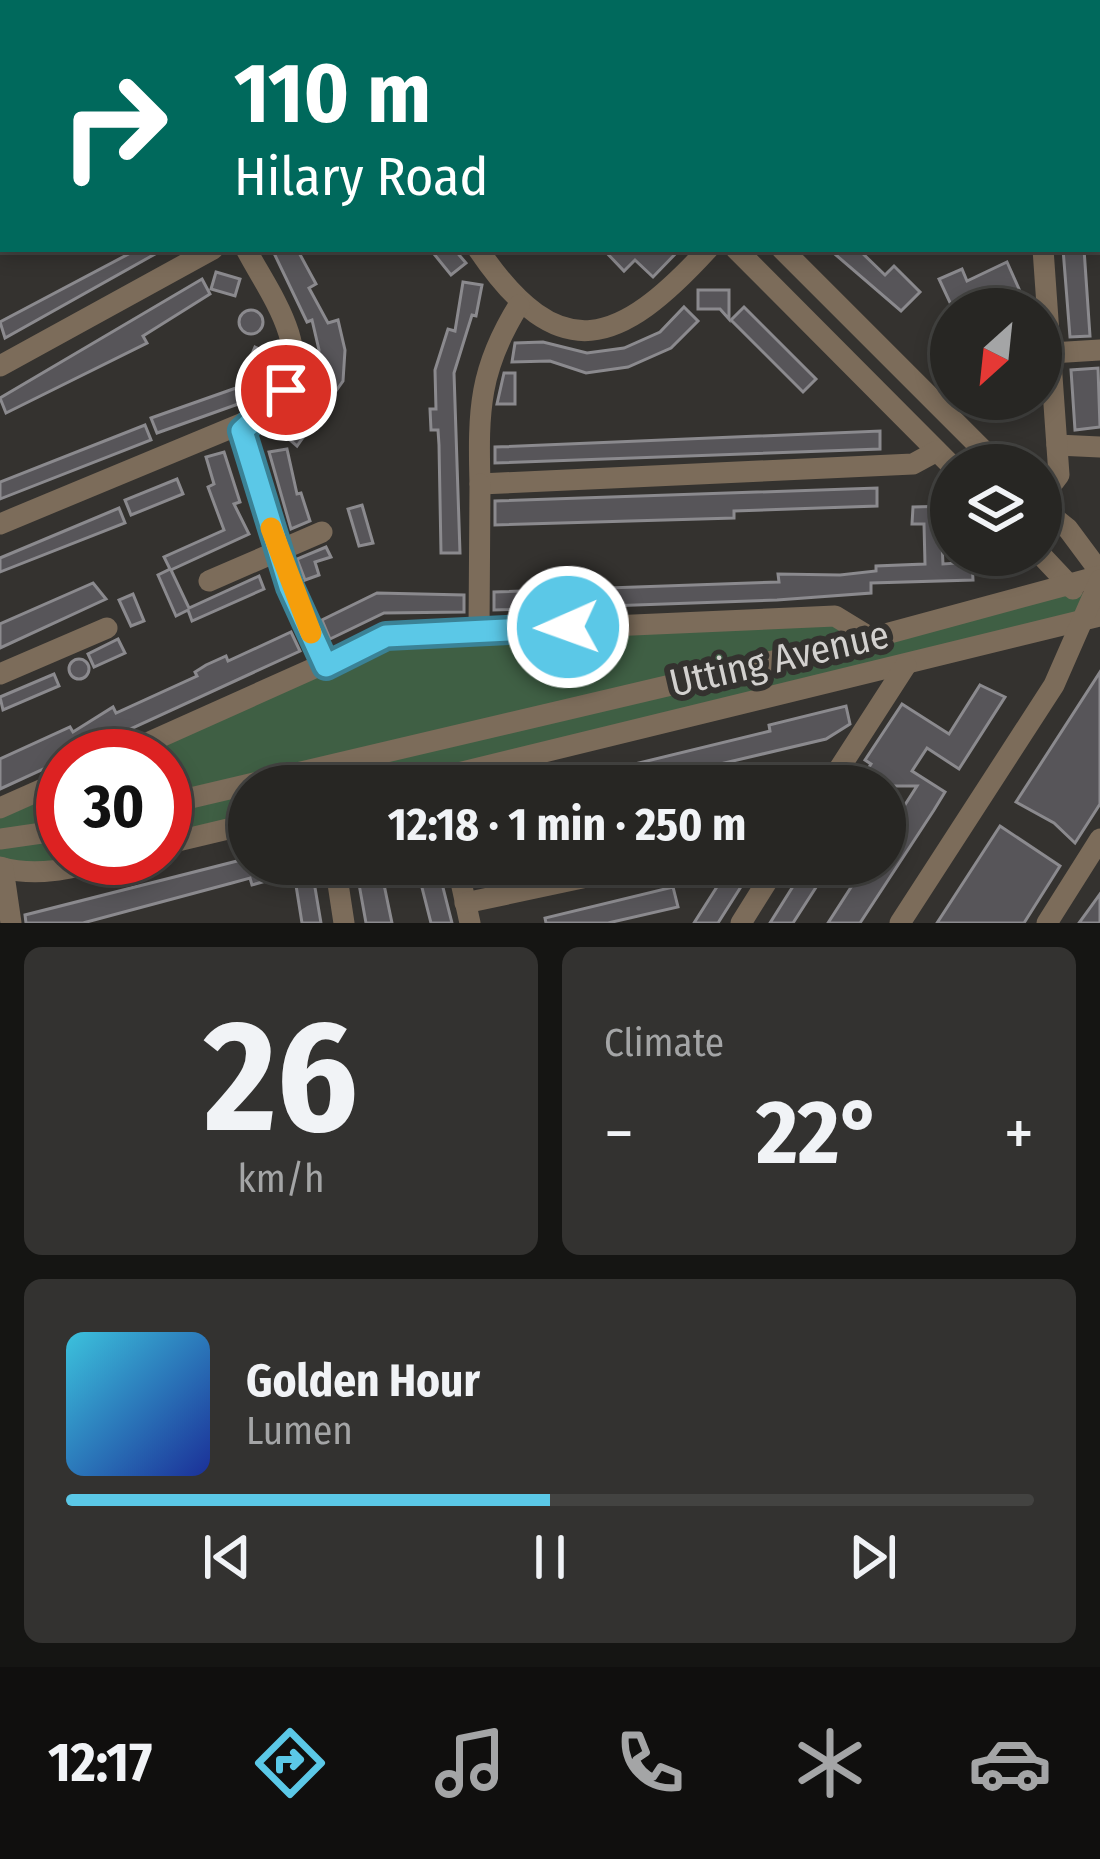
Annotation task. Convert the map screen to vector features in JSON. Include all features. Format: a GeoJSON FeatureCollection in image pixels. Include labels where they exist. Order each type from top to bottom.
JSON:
{"type":"FeatureCollection","features":[{"type":"Feature","properties":{"kind":"street"},"geometry":{"type":"LineString","coordinates":[[0,366],[208,252]]}},
{"type":"Feature","properties":{"kind":"street"},"geometry":{"type":"LineString","coordinates":[[0,524],[248,421],[286,390],[294,362],[291,339],[248,252]]}},
{"type":"Feature","properties":{"kind":"street"},"geometry":{"type":"LineString","coordinates":[[480,252],[519,305],[554,324],[590,331],[632,321],[667,293],[705,252]]}},
{"type":"Feature","properties":{"kind":"street"},"geometry":{"type":"LineString","coordinates":[[739,252],[930,444]]}},
{"type":"Feature","properties":{"kind":"street"},"geometry":{"type":"LineString","coordinates":[[785,252],[977,444]]}},
{"type":"Feature","properties":{"kind":"street"},"geometry":{"type":"LineString","coordinates":[[1042,252],[1045,288]]}},
{"type":"Feature","properties":{"kind":"street"},"geometry":{"type":"LineString","coordinates":[[479,631],[478,402],[495,344],[519,305]]}},
{"type":"Feature","properties":{"kind":"street"},"geometry":{"type":"LineString","coordinates":[[1062,352],[1100,350]]}},
{"type":"Feature","properties":{"kind":"street"},"geometry":{"type":"LineString","coordinates":[[248,421],[242,431],[278,549],[326,666]]}},
{"type":"Feature","properties":{"kind":"street"},"geometry":{"type":"LineString","coordinates":[[1062,446],[1100,447]]}},
{"type":"Feature","properties":{"kind":"street"},"geometry":{"type":"LineString","coordinates":[[480,484],[930,461]]}},
{"type":"Feature","properties":{"kind":"street"},"geometry":{"type":"LineString","coordinates":[[900,923],[1054,685],[1097,595],[1062,523]]}},
{"type":"Feature","properties":{"kind":"street"},"geometry":{"type":"LineString","coordinates":[[209,581],[322,532]]}},
{"type":"Feature","properties":{"kind":"street"},"geometry":{"type":"LineString","coordinates":[[1058,576],[1065,585]]}},
{"type":"Feature","properties":{"kind":"street","name":"Utting Avenue"},"geometry":{"type":"LineString","coordinates":[[192,798],[871,638],[1065,585],[1097,595]]}},
{"type":"Feature","properties":{"kind":"street","name":"Utting Avenue"},"geometry":{"type":"LineString","coordinates":[[508,765],[906,665],[1097,595]]}},
{"type":"Feature","properties":{"kind":"street","name":"Utting Avenue"},"geometry":{"type":"LineString","coordinates":[[180,729],[386,636],[835,616],[871,638]]}},
{"type":"Feature","properties":{"kind":"street"},"geometry":{"type":"LineString","coordinates":[[0,674],[107,628]]}},
{"type":"Feature","properties":{"kind":"street"},"geometry":{"type":"LineString","coordinates":[[842,765],[906,665]]}},
{"type":"Feature","properties":{"kind":"street"},"geometry":{"type":"LineString","coordinates":[[432,740],[437,765]]}},
{"type":"Feature","properties":{"kind":"street"},"geometry":{"type":"LineString","coordinates":[[0,808],[36,792]]}},
{"type":"Feature","properties":{"kind":"street"},"geometry":{"type":"LineString","coordinates":[[192,838],[228,829]]}},
{"type":"Feature","properties":{"kind":"street"},"geometry":{"type":"LineString","coordinates":[[0,839],[36,834]]}},
{"type":"Feature","properties":{"kind":"street"},"geometry":{"type":"LineString","coordinates":[[1047,923],[1100,839]]}},
{"type":"Feature","properties":{"kind":"street"},"geometry":{"type":"LineString","coordinates":[[10,923],[1,868],[36,871]]}},
{"type":"Feature","properties":{"kind":"street"},"geometry":{"type":"LineString","coordinates":[[338,885],[344,923]]}},
{"type":"Feature","properties":{"kind":"street"},"geometry":{"type":"LineString","coordinates":[[467,913],[570,885]]}},
{"type":"Feature","properties":{"kind":"street"},"geometry":{"type":"LineString","coordinates":[[741,923],[764,885]]}},
{"type":"Feature","properties":{"kind":"green space"},"geometry":{"type":"Polygon","coordinates":[[[1065,585],[1093,598],[1100,616],[491,765],[228,765],[228,829],[192,838],[192,729],[178,729],[386,636],[835,616],[871,638],[1065,585]]]}},
{"type":"Feature","properties":{"kind":"green space"},"geometry":{"type":"Polygon","coordinates":[[[36,792],[36,864],[0,867],[0,808],[36,792]]]}},
{"type":"Feature","properties":{"kind":"building"},"geometry":{"type":"Polygon","coordinates":[[[132,252],[159,252],[5,338],[0,322],[132,252]]]}},
{"type":"Feature","properties":{"kind":"building"},"geometry":{"type":"Polygon","coordinates":[[[273,252],[299,252],[316,284],[309,288],[328,323],[338,320],[345,350],[343,381],[297,446],[283,434],[317,384],[319,350],[312,320],[307,322],[273,252]]]}},
{"type":"Feature","properties":{"kind":"building"},"geometry":{"type":"Polygon","coordinates":[[[432,252],[457,252],[466,263],[451,275],[432,252]]]}},
{"type":"Feature","properties":{"kind":"building"},"geometry":{"type":"Polygon","coordinates":[[[606,252],[677,252],[653,277],[635,260],[624,271],[606,252]]]}},
{"type":"Feature","properties":{"kind":"building"},"geometry":{"type":"Polygon","coordinates":[[[832,252],[861,252],[885,275],[894,266],[920,292],[901,311],[832,252]]]}},
{"type":"Feature","properties":{"kind":"building"},"geometry":{"type":"Polygon","coordinates":[[[1063,252],[1084,252],[1090,336],[1070,337],[1063,252]]]}},
{"type":"Feature","properties":{"kind":"building"},"geometry":{"type":"Polygon","coordinates":[[[1007,262],[1019,288],[943,288],[939,279],[962,269],[967,281],[1007,262]]]}},
{"type":"Feature","properties":{"kind":"building"},"geometry":{"type":"Polygon","coordinates":[[[216,272],[240,279],[235,296],[211,289],[216,272]]]}},
{"type":"Feature","properties":{"kind":"building"},"geometry":{"type":"Polygon","coordinates":[[[202,279],[210,294],[143,336],[147,343],[6,413],[0,398],[202,279]]]}},
{"type":"Feature","properties":{"kind":"building"},"geometry":{"type":"Polygon","coordinates":[[[463,282],[482,285],[476,316],[472,315],[454,373],[460,553],[441,553],[438,430],[431,430],[430,409],[436,409],[435,370],[448,329],[455,331],[463,282]]]}},
{"type":"Feature","properties":{"kind":"building"},"geometry":{"type":"Polygon","coordinates":[[[698,290],[729,290],[729,319],[720,309],[698,309],[698,290]]]}},
{"type":"Feature","properties":{"kind":"building"},"geometry":{"type":"Polygon","coordinates":[[[684,307],[698,321],[671,348],[628,367],[586,373],[550,361],[512,362],[515,343],[543,342],[587,353],[624,348],[660,332],[684,307]]]}},
{"type":"Feature","properties":{"kind":"building"},"geometry":{"type":"Polygon","coordinates":[[[744,307],[816,379],[803,392],[731,320],[744,307]]]}},
{"type":"Feature","properties":{"kind":"building"},"geometry":{"type":"Polygon","coordinates":[[[251,310],[263,322],[251,334],[239,322],[251,310]]]}},
{"type":"Feature","properties":{"kind":"building"},"geometry":{"type":"Polygon","coordinates":[[[255,347],[277,357],[261,392],[240,382],[255,347]]]}},
{"type":"Feature","properties":{"kind":"building"},"geometry":{"type":"Polygon","coordinates":[[[1098,368],[1100,427],[1075,430],[1071,370],[1098,368]]]}},
{"type":"Feature","properties":{"kind":"building"},"geometry":{"type":"Polygon","coordinates":[[[504,373],[515,373],[515,404],[497,404],[504,373]]]}},
{"type":"Feature","properties":{"kind":"building"},"geometry":{"type":"Polygon","coordinates":[[[236,388],[241,403],[157,433],[151,418],[236,388]]]}},
{"type":"Feature","properties":{"kind":"building"},"geometry":{"type":"Polygon","coordinates":[[[145,425],[151,440],[0,499],[0,482],[145,425]]]}},
{"type":"Feature","properties":{"kind":"building"},"geometry":{"type":"Polygon","coordinates":[[[880,431],[880,449],[495,463],[495,447],[880,431]]]}},
{"type":"Feature","properties":{"kind":"building"},"geometry":{"type":"Polygon","coordinates":[[[287,449],[297,494],[301,493],[310,521],[291,529],[269,452],[287,449]]]}},
{"type":"Feature","properties":{"kind":"building"},"geometry":{"type":"Polygon","coordinates":[[[224,452],[240,502],[234,504],[249,534],[171,570],[189,608],[259,576],[264,589],[192,621],[188,610],[176,616],[158,575],[170,569],[164,557],[224,530],[208,487],[214,484],[206,457],[224,452]]]}},
{"type":"Feature","properties":{"kind":"building"},"geometry":{"type":"Polygon","coordinates":[[[177,479],[183,494],[131,515],[125,500],[177,479]]]}},
{"type":"Feature","properties":{"kind":"building"},"geometry":{"type":"Polygon","coordinates":[[[877,488],[877,506],[734,511],[734,518],[495,525],[495,501],[877,488]]]}},
{"type":"Feature","properties":{"kind":"building"},"geometry":{"type":"Polygon","coordinates":[[[362,505],[373,543],[359,546],[348,509],[362,505]]]}},
{"type":"Feature","properties":{"kind":"building"},"geometry":{"type":"Polygon","coordinates":[[[913,507],[930,507],[930,576],[973,576],[973,580],[871,583],[871,593],[777,600],[494,610],[494,592],[779,582],[778,574],[840,575],[876,571],[876,566],[925,564],[924,524],[912,524],[913,507]]]}},
{"type":"Feature","properties":{"kind":"building"},"geometry":{"type":"Polygon","coordinates":[[[119,508],[125,523],[0,572],[0,558],[119,508]]]}},
{"type":"Feature","properties":{"kind":"building"},"geometry":{"type":"Polygon","coordinates":[[[326,547],[331,557],[315,562],[319,575],[305,580],[297,559],[326,547]]]}},
{"type":"Feature","properties":{"kind":"building"},"geometry":{"type":"Polygon","coordinates":[[[93,583],[106,599],[0,648],[0,624],[93,583]]]}},
{"type":"Feature","properties":{"kind":"building"},"geometry":{"type":"Polygon","coordinates":[[[377,593],[464,595],[464,612],[384,613],[330,639],[322,620],[377,593]]]}},
{"type":"Feature","properties":{"kind":"building"},"geometry":{"type":"Polygon","coordinates":[[[133,594],[144,621],[131,626],[119,600],[133,594]]]}},
{"type":"Feature","properties":{"kind":"building"},"geometry":{"type":"Polygon","coordinates":[[[291,632],[300,651],[130,729],[78,729],[113,707],[116,713],[197,676],[195,672],[206,665],[226,656],[228,661],[291,632]]]}},
{"type":"Feature","properties":{"kind":"building"},"geometry":{"type":"Polygon","coordinates":[[[118,639],[125,653],[94,667],[88,654],[118,639]]]}},
{"type":"Feature","properties":{"kind":"building"},"geometry":{"type":"Polygon","coordinates":[[[79,659],[89,669],[79,679],[69,669],[79,659]]]}},
{"type":"Feature","properties":{"kind":"building"},"geometry":{"type":"Polygon","coordinates":[[[1100,672],[1100,804],[1075,843],[1054,823],[1016,802],[1100,672]]]}},
{"type":"Feature","properties":{"kind":"building"},"geometry":{"type":"Polygon","coordinates":[[[54,674],[59,686],[3,710],[0,697],[54,674]]]}},
{"type":"Feature","properties":{"kind":"building"},"geometry":{"type":"Polygon","coordinates":[[[980,685],[1005,697],[959,769],[927,748],[912,771],[945,792],[906,853],[906,803],[917,786],[906,786],[906,765],[870,765],[865,760],[902,704],[949,734],[980,685]]]}},
{"type":"Feature","properties":{"kind":"building"},"geometry":{"type":"Polygon","coordinates":[[[846,706],[850,724],[826,739],[716,765],[631,765],[770,731],[769,725],[846,706]]]}},
{"type":"Feature","properties":{"kind":"building"},"geometry":{"type":"Polygon","coordinates":[[[36,743],[36,772],[0,789],[0,759],[36,743]]]}},
{"type":"Feature","properties":{"kind":"building"},"geometry":{"type":"Polygon","coordinates":[[[1000,826],[1060,866],[1024,923],[937,923],[1000,826]]]}},
{"type":"Feature","properties":{"kind":"building"},"geometry":{"type":"Polygon","coordinates":[[[228,863],[228,884],[83,923],[26,923],[25,915],[143,885],[192,885],[192,873],[228,863]]]}},
{"type":"Feature","properties":{"kind":"building"},"geometry":{"type":"Polygon","coordinates":[[[296,885],[315,885],[321,923],[302,923],[296,885]]]}},
{"type":"Feature","properties":{"kind":"building"},"geometry":{"type":"Polygon","coordinates":[[[359,885],[384,885],[392,923],[366,923],[359,885]]]}},
{"type":"Feature","properties":{"kind":"building"},"geometry":{"type":"Polygon","coordinates":[[[421,885],[442,885],[452,923],[431,923],[421,885]]]}},
{"type":"Feature","properties":{"kind":"building"},"geometry":{"type":"Polygon","coordinates":[[[718,885],[742,885],[718,923],[694,923],[718,885]]]}},
{"type":"Feature","properties":{"kind":"building"},"geometry":{"type":"Polygon","coordinates":[[[794,885],[817,885],[793,923],[770,923],[794,885]]]}},
{"type":"Feature","properties":{"kind":"building"},"geometry":{"type":"Polygon","coordinates":[[[852,885],[885,885],[860,923],[828,923],[852,885]]]}},
{"type":"Feature","properties":{"kind":"building"},"geometry":{"type":"Polygon","coordinates":[[[673,887],[678,907],[608,923],[546,923],[545,918],[673,887]]]}},
{"type":"Feature","properties":{"kind":"building"},"geometry":{"type":"Polygon","coordinates":[[[1100,894],[1100,923],[1079,923],[1100,894]]]}},
{"type":"Feature","properties":{"kind":"slow traffic"},"geometry":{"type":"LineString","coordinates":[[271,528],[311,633]]}},
{"type":"Feature","properties":{"kind":"route"},"geometry":{"type":"LineString","coordinates":[[286,390],[242,431],[290,587],[326,666],[386,636],[568,627]]}}]}
